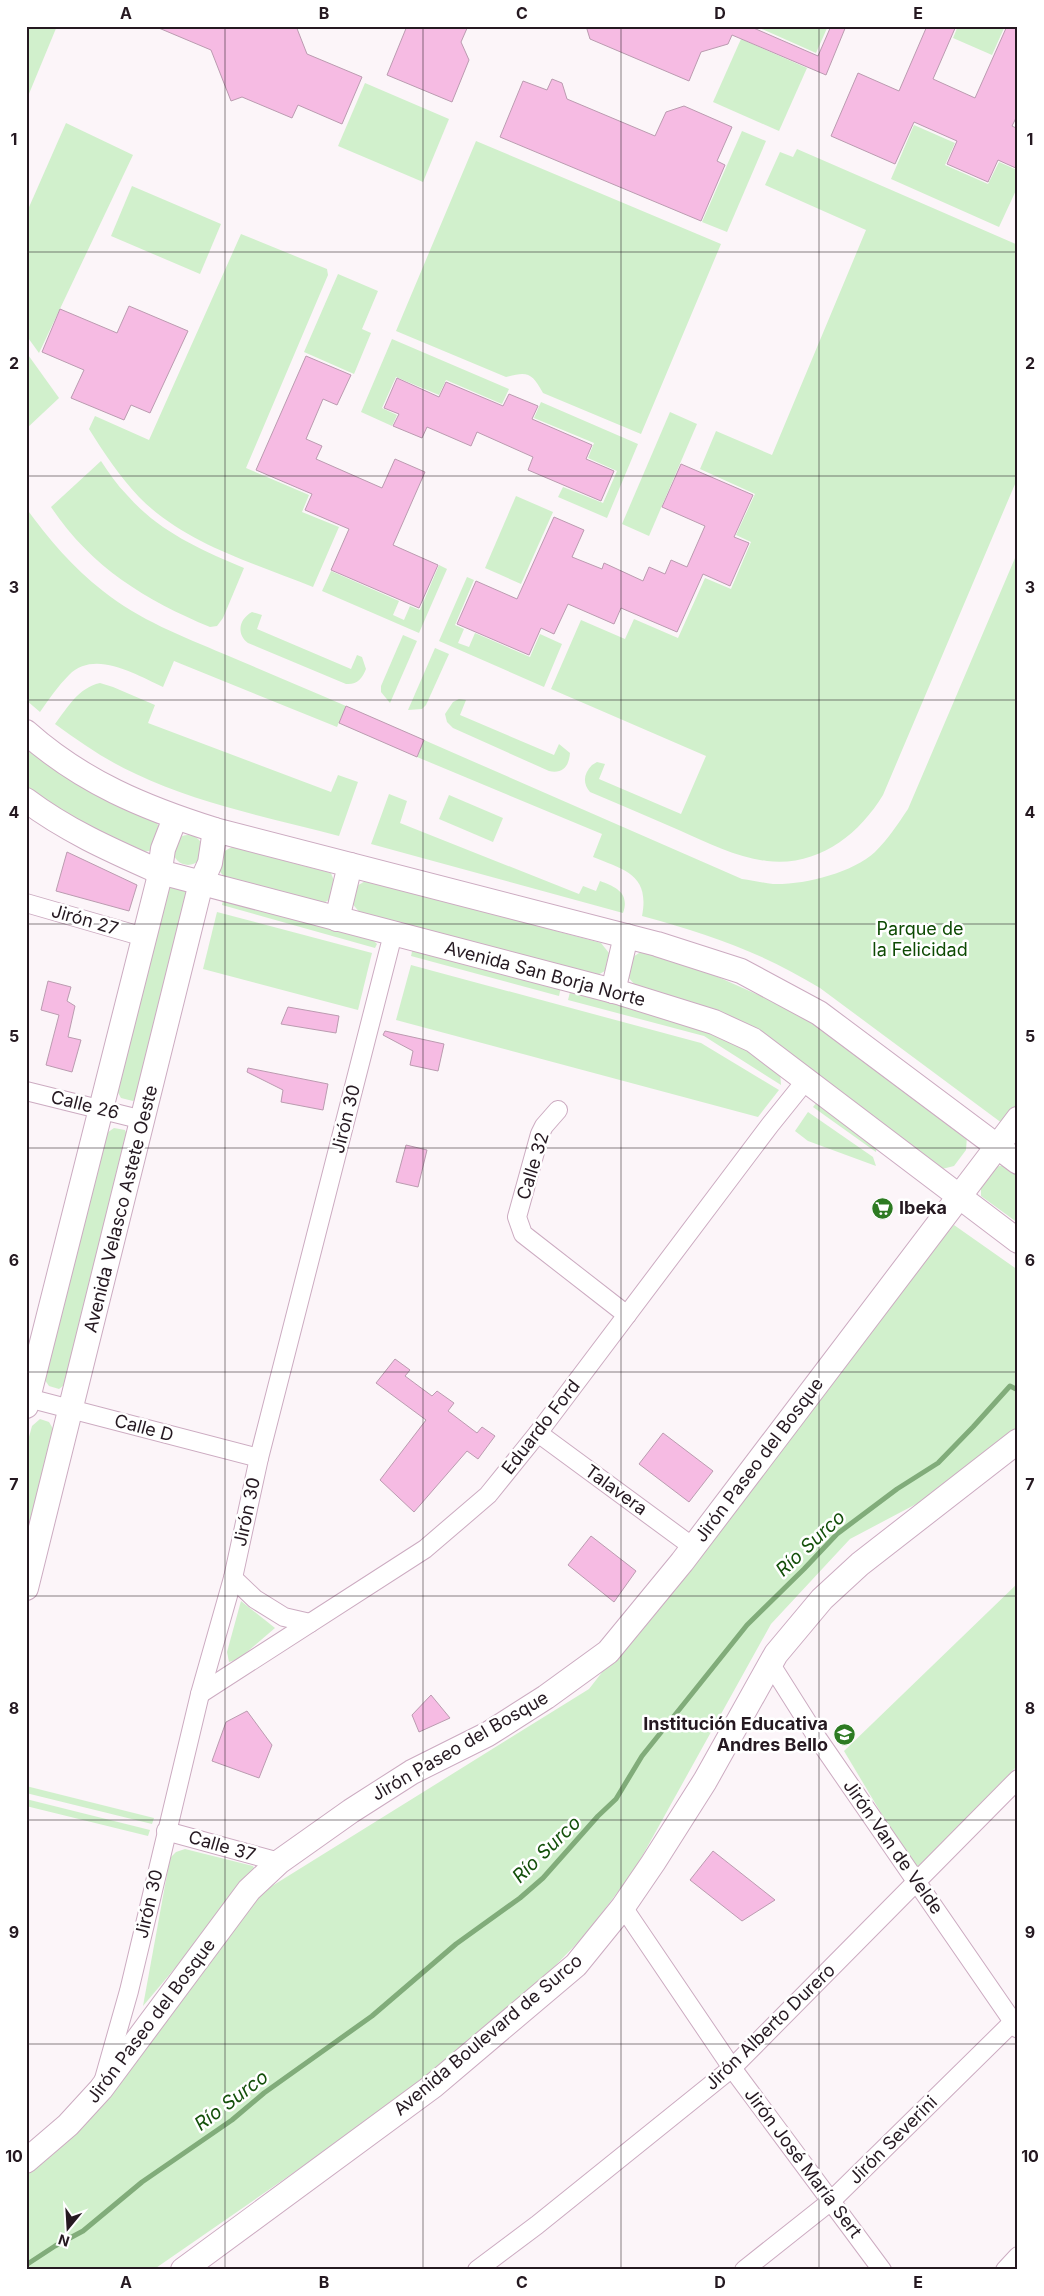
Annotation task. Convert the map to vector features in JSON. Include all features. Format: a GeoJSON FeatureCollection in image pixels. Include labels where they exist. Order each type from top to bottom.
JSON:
{"type":"FeatureCollection","features":[{"type":"Feature","properties":{"kind":"street"},"geometry":{"type":"LineString","coordinates":[[26,732],[76,769],[123,797],[175,818],[626,936],[740,971],[820,1013],[1018,1162]]}},
{"type":"Feature","properties":{"kind":"street","name":"Avenida San Borja Norte"},"geometry":{"type":"LineString","coordinates":[[26,800],[52,820],[159,877],[202,883],[613,991],[714,1022],[753,1040],[1018,1241]]}},
{"type":"Feature","properties":{"kind":"street"},"geometry":{"type":"LineString","coordinates":[[26,818],[75,848],[159,877]]}},
{"type":"Feature","properties":{"kind":"street"},"geometry":{"type":"LineString","coordinates":[[27,1402],[159,877],[163,849],[175,818]]}},
{"type":"Feature","properties":{"kind":"street","name":"Avenida Velasco Astete Oeste"},"geometry":{"type":"LineString","coordinates":[[26,1588],[202,883],[210,863],[215,830]]}},
{"type":"Feature","properties":{"kind":"street"},"geometry":{"type":"LineString","coordinates":[[337,919],[350,865]]}},
{"type":"Feature","properties":{"kind":"street","name":"Jirón 27"},"geometry":{"type":"LineString","coordinates":[[26,903],[144,937]]}},
{"type":"Feature","properties":{"kind":"street","name":"Jirón 30"},"geometry":{"type":"LineString","coordinates":[[101,2090],[129,1991],[200,1694],[232,1578],[259,1458],[393,934]]}},
{"type":"Feature","properties":{"kind":"street"},"geometry":{"type":"LineString","coordinates":[[613,991],[626,936]]}},
{"type":"Feature","properties":{"kind":"street","name":"Eduardo Ford"},"geometry":{"type":"LineString","coordinates":[[200,1694],[425,1548],[488,1495],[628,1314],[770,1125],[807,1080]]}},
{"type":"Feature","properties":{"kind":"street","name":"Calle 26"},"geometry":{"type":"LineString","coordinates":[[26,1090],[143,1120]]}},
{"type":"Feature","properties":{"kind":"street","name":"Calle 32"},"geometry":{"type":"LineString","coordinates":[[558,1110],[544,1126],[540,1134],[517,1217],[519,1226],[523,1234],[628,1314]]}},
{"type":"Feature","properties":{"kind":"street","name":"Jirón Paseo del Bosque"},"geometry":{"type":"LineString","coordinates":[[26,2161],[68,2125],[101,2090],[249,1890],[278,1862],[351,1811],[412,1772],[488,1734],[546,1697],[608,1652],[693,1547],[1018,1119]]}},
{"type":"Feature","properties":{"kind":"street","name":"Calle D"},"geometry":{"type":"LineString","coordinates":[[27,1402],[71,1409],[259,1458]]}},
{"type":"Feature","properties":{"kind":"street","name":"Talavera"},"geometry":{"type":"LineString","coordinates":[[538,1432],[693,1547]]}},
{"type":"Feature","properties":{"kind":"street","name":"Avenida Boulevard de Surco"},"geometry":{"type":"LineString","coordinates":[[182,2270],[433,2086],[576,1965],[624,1907],[705,1781],[770,1664],[822,1599],[860,1564],[1018,1441]]}},
{"type":"Feature","properties":{"kind":"street"},"geometry":{"type":"LineString","coordinates":[[232,1578],[255,1599],[284,1617],[310,1623]]}},
{"type":"Feature","properties":{"kind":"street","name":"Jirón Van de Velde"},"geometry":{"type":"LineString","coordinates":[[770,1664],[818,1739],[1015,2025]]}},
{"type":"Feature","properties":{"kind":"street","name":"Jirón Alberto Durero"},"geometry":{"type":"LineString","coordinates":[[477,2270],[732,2068],[1018,1779]]}},
{"type":"Feature","properties":{"kind":"street","name":"Calle 37"},"geometry":{"type":"LineString","coordinates":[[166,1831],[278,1862]]}},
{"type":"Feature","properties":{"kind":"street","name":"Jirón José María Sert"},"geometry":{"type":"LineString","coordinates":[[624,1907],[732,2068],[882,2270]]}},
{"type":"Feature","properties":{"kind":"street","name":"Jirón Severini"},"geometry":{"type":"LineString","coordinates":[[744,2270],[831,2201],[1015,2025]]}},
{"type":"Feature","properties":{"kind":"street"},"geometry":{"type":"LineString","coordinates":[[1005,2270],[1018,2256]]}},
{"type":"Feature","properties":{"kind":"green space"},"geometry":{"type":"Polygon","coordinates":[[[26,26],[57,26],[26,101],[26,26]]]}},
{"type":"Feature","properties":{"kind":"green space"},"geometry":{"type":"Polygon","coordinates":[[[755,26],[828,26],[816,53],[755,26]]]}},
{"type":"Feature","properties":{"kind":"green space"},"geometry":{"type":"Polygon","coordinates":[[[958,26],[1005,26],[992,55],[953,38],[958,26]]]}},
{"type":"Feature","properties":{"kind":"green space"},"geometry":{"type":"Polygon","coordinates":[[[741,39],[807,68],[779,131],[713,102],[741,39]]]}},
{"type":"Feature","properties":{"kind":"green space"},"geometry":{"type":"Polygon","coordinates":[[[365,83],[449,119],[423,182],[338,146],[365,83]]]}},
{"type":"Feature","properties":{"kind":"green space"},"geometry":{"type":"Polygon","coordinates":[[[66,123],[133,155],[39,353],[26,335],[26,214],[66,123]]]}},
{"type":"Feature","properties":{"kind":"green space"},"geometry":{"type":"Polygon","coordinates":[[[914,125],[955,143],[945,165],[988,184],[999,162],[1017,170],[1018,168],[1018,186],[999,227],[891,179],[914,125]]]}},
{"type":"Feature","properties":{"kind":"green space"},"geometry":{"type":"Polygon","coordinates":[[[742,131],[766,141],[727,232],[702,222],[742,131]]]}},
{"type":"Feature","properties":{"kind":"green space"},"geometry":{"type":"Polygon","coordinates":[[[476,141],[721,244],[641,434],[543,393],[536,381],[529,375],[520,374],[506,377],[396,331],[476,141]]]}},
{"type":"Feature","properties":{"kind":"green space"},"geometry":{"type":"Polygon","coordinates":[[[797,149],[1018,245],[1018,477],[883,795],[861,823],[834,846],[819,854],[785,862],[767,861],[734,853],[590,792],[587,789],[585,778],[587,771],[597,762],[605,764],[599,779],[681,814],[706,756],[551,689],[581,620],[625,639],[634,619],[678,638],[705,578],[731,589],[751,542],[736,535],[755,494],[700,469],[716,431],[772,455],[866,230],[765,185],[780,152],[793,157],[797,149]]]}},
{"type":"Feature","properties":{"kind":"green space"},"geometry":{"type":"Polygon","coordinates":[[[132,186],[221,224],[200,274],[111,236],[132,186]]]}},
{"type":"Feature","properties":{"kind":"green space"},"geometry":{"type":"Polygon","coordinates":[[[241,234],[327,269],[328,275],[246,468],[309,495],[302,512],[339,527],[313,587],[221,551],[177,528],[139,497],[112,464],[89,429],[95,416],[149,440],[241,234]]]}},
{"type":"Feature","properties":{"kind":"green space"},"geometry":{"type":"Polygon","coordinates":[[[338,274],[378,291],[362,329],[371,333],[354,374],[304,352],[338,274]]]}},
{"type":"Feature","properties":{"kind":"green space"},"geometry":{"type":"Polygon","coordinates":[[[392,339],[509,389],[502,404],[446,380],[439,395],[396,377],[382,408],[397,415],[392,426],[361,412],[392,339]]]}},
{"type":"Feature","properties":{"kind":"green space"},"geometry":{"type":"Polygon","coordinates":[[[26,352],[59,398],[26,429],[26,352]]]}},
{"type":"Feature","properties":{"kind":"green space"},"geometry":{"type":"Polygon","coordinates":[[[541,402],[638,444],[607,518],[558,497],[563,487],[603,503],[617,471],[588,458],[594,443],[534,418],[541,402]]]}},
{"type":"Feature","properties":{"kind":"green space"},"geometry":{"type":"Polygon","coordinates":[[[670,412],[697,424],[649,536],[622,524],[670,412]]]}},
{"type":"Feature","properties":{"kind":"green space"},"geometry":{"type":"Polygon","coordinates":[[[101,461],[123,491],[152,519],[196,546],[244,568],[223,618],[217,626],[210,627],[186,617],[121,579],[84,547],[51,507],[101,461]]]}},
{"type":"Feature","properties":{"kind":"green space"},"geometry":{"type":"Polygon","coordinates":[[[516,496],[553,512],[521,584],[485,568],[516,496]]]}},
{"type":"Feature","properties":{"kind":"green space"},"geometry":{"type":"Polygon","coordinates":[[[26,508],[71,563],[92,582],[131,611],[177,634],[346,706],[337,727],[174,661],[163,687],[128,671],[103,664],[91,664],[79,668],[65,679],[40,712],[26,700],[26,508]]]}},
{"type":"Feature","properties":{"kind":"green space","name":"Parque de la Felicidad"},"geometry":{"type":"Polygon","coordinates":[[[1018,551],[1018,1135],[820,988],[798,975],[734,945],[642,916],[644,902],[638,883],[625,871],[593,857],[602,834],[417,757],[424,740],[742,879],[785,884],[813,880],[841,872],[875,852],[889,837],[908,809],[1018,551]]]}},
{"type":"Feature","properties":{"kind":"green space"},"geometry":{"type":"Polygon","coordinates":[[[439,565],[447,569],[419,633],[322,591],[331,571],[399,601],[393,615],[404,620],[410,606],[420,610],[439,565]]]}},
{"type":"Feature","properties":{"kind":"green space"},"geometry":{"type":"Polygon","coordinates":[[[467,577],[474,580],[455,625],[464,629],[458,643],[469,647],[475,633],[530,657],[540,634],[562,644],[544,687],[439,641],[467,577]]]}},
{"type":"Feature","properties":{"kind":"green space"},"geometry":{"type":"Polygon","coordinates":[[[252,612],[262,615],[257,629],[351,669],[357,655],[362,657],[366,669],[363,676],[359,681],[346,684],[248,643],[242,635],[241,627],[244,619],[252,612]]]}},
{"type":"Feature","properties":{"kind":"green space"},"geometry":{"type":"Polygon","coordinates":[[[403,635],[417,641],[390,703],[381,692],[381,686],[403,635]]]}},
{"type":"Feature","properties":{"kind":"green space"},"geometry":{"type":"Polygon","coordinates":[[[435,648],[449,654],[426,705],[422,709],[408,710],[435,648]]]}},
{"type":"Feature","properties":{"kind":"green space"},"geometry":{"type":"Polygon","coordinates":[[[100,683],[155,705],[148,723],[331,792],[338,775],[358,782],[339,836],[236,810],[160,785],[104,757],[55,724],[80,694],[100,683]]]}},
{"type":"Feature","properties":{"kind":"green space"},"geometry":{"type":"Polygon","coordinates":[[[459,699],[466,700],[460,715],[554,755],[559,744],[570,753],[567,765],[562,770],[549,771],[453,728],[447,722],[445,714],[453,702],[459,699]]]}},
{"type":"Feature","properties":{"kind":"green space"},"geometry":{"type":"Polygon","coordinates":[[[26,747],[156,820],[161,834],[154,850],[138,853],[99,835],[26,790],[26,747]]]}},
{"type":"Feature","properties":{"kind":"green space"},"geometry":{"type":"Polygon","coordinates":[[[389,794],[407,801],[400,823],[579,894],[583,886],[596,891],[600,881],[606,883],[616,888],[623,896],[625,906],[623,913],[371,844],[389,794]]]}},
{"type":"Feature","properties":{"kind":"green space"},"geometry":{"type":"Polygon","coordinates":[[[449,795],[503,818],[493,842],[439,819],[449,795]]]}},
{"type":"Feature","properties":{"kind":"green space"},"geometry":{"type":"Polygon","coordinates":[[[188,835],[199,839],[203,850],[199,861],[188,865],[177,861],[173,850],[177,839],[188,835]]]}},
{"type":"Feature","properties":{"kind":"green space"},"geometry":{"type":"Polygon","coordinates":[[[232,847],[331,873],[336,886],[332,898],[322,904],[225,878],[217,868],[221,853],[232,847]]]}},
{"type":"Feature","properties":{"kind":"green space"},"geometry":{"type":"Polygon","coordinates":[[[367,880],[601,943],[609,953],[605,971],[594,977],[361,914],[350,901],[355,887],[367,880]]]}},
{"type":"Feature","properties":{"kind":"green space"},"geometry":{"type":"Polygon","coordinates":[[[169,885],[188,890],[142,1094],[133,1101],[121,1098],[115,1087],[169,885]]]}},
{"type":"Feature","properties":{"kind":"green space"},"geometry":{"type":"Polygon","coordinates":[[[223,900],[372,939],[377,944],[375,948],[222,905],[223,900]]]}},
{"type":"Feature","properties":{"kind":"green space"},"geometry":{"type":"Polygon","coordinates":[[[217,912],[372,953],[358,1010],[203,969],[217,912]]]}},
{"type":"Feature","properties":{"kind":"green space"},"geometry":{"type":"Polygon","coordinates":[[[413,947],[561,987],[559,996],[411,956],[413,947]]]}},
{"type":"Feature","properties":{"kind":"green space"},"geometry":{"type":"Polygon","coordinates":[[[642,951],[698,968],[805,1016],[967,1136],[966,1150],[954,1166],[942,1169],[785,1050],[635,985],[627,976],[633,957],[642,951]]]}},
{"type":"Feature","properties":{"kind":"green space"},"geometry":{"type":"Polygon","coordinates":[[[411,965],[701,1043],[779,1090],[758,1117],[396,1020],[411,965]]]}},
{"type":"Feature","properties":{"kind":"green space"},"geometry":{"type":"Polygon","coordinates":[[[571,988],[709,1025],[780,1071],[781,1085],[704,1036],[568,1000],[571,988]]]}},
{"type":"Feature","properties":{"kind":"green space"},"geometry":{"type":"Polygon","coordinates":[[[818,1101],[877,1145],[876,1152],[813,1107],[818,1101]]]}},
{"type":"Feature","properties":{"kind":"green space"},"geometry":{"type":"Polygon","coordinates":[[[808,1112],[873,1157],[876,1166],[808,1141],[795,1131],[808,1112]]]}},
{"type":"Feature","properties":{"kind":"green space"},"geometry":{"type":"Polygon","coordinates":[[[114,1128],[125,1130],[129,1140],[68,1382],[59,1389],[49,1386],[42,1376],[104,1135],[114,1128]]]}},
{"type":"Feature","properties":{"kind":"green space"},"geometry":{"type":"Polygon","coordinates":[[[1004,1165],[1018,1174],[1018,1223],[981,1196],[981,1185],[995,1167],[1004,1165]]]}},
{"type":"Feature","properties":{"kind":"green space"},"geometry":{"type":"Polygon","coordinates":[[[954,1225],[1018,1270],[1018,1430],[937,1493],[850,1539],[771,1624],[635,1869],[586,1934],[522,2000],[364,2124],[153,2270],[26,2270],[26,2171],[264,1891],[589,1689],[888,1305],[954,1225]]]}},
{"type":"Feature","properties":{"kind":"green space"},"geometry":{"type":"Polygon","coordinates":[[[40,1419],[49,1422],[55,1432],[26,1549],[26,1448],[32,1426],[40,1419]]]}},
{"type":"Feature","properties":{"kind":"green space"},"geometry":{"type":"Polygon","coordinates":[[[1018,1583],[1018,1765],[917,1873],[844,1751],[1018,1583]]]}},
{"type":"Feature","properties":{"kind":"green space"},"geometry":{"type":"Polygon","coordinates":[[[241,1601],[275,1628],[239,1659],[229,1662],[227,1652],[241,1601]]]}},
{"type":"Feature","properties":{"kind":"green space"},"geometry":{"type":"Polygon","coordinates":[[[26,1786],[154,1818],[152,1824],[26,1793],[26,1786]]]}},
{"type":"Feature","properties":{"kind":"green space"},"geometry":{"type":"Polygon","coordinates":[[[26,1799],[150,1830],[148,1836],[26,1806],[26,1799]]]}},
{"type":"Feature","properties":{"kind":"green space"},"geometry":{"type":"Polygon","coordinates":[[[185,1849],[253,1866],[256,1872],[143,2006],[170,1858],[176,1852],[185,1849]]]}},
{"type":"Feature","properties":{"kind":"building"},"geometry":{"type":"Polygon","coordinates":[[[154,26],[296,26],[307,54],[362,77],[342,124],[298,105],[292,118],[242,97],[231,101],[211,50],[154,26]]]}},
{"type":"Feature","properties":{"kind":"building"},"geometry":{"type":"Polygon","coordinates":[[[407,26],[468,26],[461,42],[469,60],[452,102],[387,75],[407,26]]]}},
{"type":"Feature","properties":{"kind":"building"},"geometry":{"type":"Polygon","coordinates":[[[586,26],[749,26],[818,56],[831,26],[846,26],[826,75],[732,35],[728,44],[701,52],[689,81],[590,39],[586,26]]]}},
{"type":"Feature","properties":{"kind":"building"},"geometry":{"type":"Polygon","coordinates":[[[927,26],[956,26],[933,79],[975,98],[1007,26],[1018,26],[1018,114],[1012,126],[1018,129],[1018,169],[998,160],[988,182],[947,164],[957,141],[914,122],[895,164],[831,136],[858,73],[899,91],[927,26]]]}},
{"type":"Feature","properties":{"kind":"building"},"geometry":{"type":"Polygon","coordinates":[[[552,79],[562,83],[567,99],[655,136],[666,112],[684,106],[732,127],[717,161],[725,165],[701,221],[500,137],[523,81],[547,90],[552,79]]]}},
{"type":"Feature","properties":{"kind":"building"},"geometry":{"type":"Polygon","coordinates":[[[129,306],[188,331],[150,413],[131,405],[124,420],[71,398],[84,370],[42,352],[60,309],[117,333],[129,306]]]}},
{"type":"Feature","properties":{"kind":"building"},"geometry":{"type":"Polygon","coordinates":[[[306,356],[351,375],[337,405],[323,399],[306,439],[322,446],[316,459],[382,488],[395,459],[425,472],[393,545],[438,565],[419,608],[331,570],[349,529],[305,510],[312,494],[256,470],[306,356]]]}},
{"type":"Feature","properties":{"kind":"building"},"geometry":{"type":"Polygon","coordinates":[[[397,378],[439,397],[446,382],[503,406],[509,394],[538,406],[532,419],[592,445],[586,459],[614,471],[601,501],[528,470],[533,457],[477,432],[471,446],[427,427],[422,438],[393,426],[399,414],[384,408],[397,378]]]}},
{"type":"Feature","properties":{"kind":"building"},"geometry":{"type":"Polygon","coordinates":[[[681,464],[753,495],[734,537],[749,543],[730,586],[703,574],[677,632],[621,608],[614,624],[568,604],[554,634],[541,628],[529,655],[457,624],[476,581],[517,599],[554,517],[584,530],[572,557],[602,569],[604,563],[643,581],[649,567],[665,574],[671,560],[687,567],[705,526],[662,507],[681,464]]]}},
{"type":"Feature","properties":{"kind":"building"},"geometry":{"type":"Polygon","coordinates":[[[346,706],[424,740],[417,757],[339,723],[346,706]]]}},
{"type":"Feature","properties":{"kind":"building"},"geometry":{"type":"Polygon","coordinates":[[[67,852],[137,885],[129,911],[56,891],[67,852]]]}},
{"type":"Feature","properties":{"kind":"building"},"geometry":{"type":"Polygon","coordinates":[[[48,981],[71,987],[67,1001],[75,1006],[68,1037],[81,1040],[72,1072],[46,1065],[59,1015],[41,1010],[48,981]]]}},
{"type":"Feature","properties":{"kind":"building"},"geometry":{"type":"Polygon","coordinates":[[[288,1007],[339,1016],[336,1033],[281,1024],[288,1007]]]}},
{"type":"Feature","properties":{"kind":"building"},"geometry":{"type":"Polygon","coordinates":[[[385,1031],[444,1044],[438,1071],[410,1065],[413,1051],[383,1035],[385,1031]]]}},
{"type":"Feature","properties":{"kind":"building"},"geometry":{"type":"Polygon","coordinates":[[[248,1068],[328,1084],[323,1110],[281,1102],[283,1090],[247,1072],[248,1068]]]}},
{"type":"Feature","properties":{"kind":"building"},"geometry":{"type":"Polygon","coordinates":[[[406,1145],[427,1150],[418,1187],[396,1182],[406,1145]]]}},
{"type":"Feature","properties":{"kind":"building"},"geometry":{"type":"Polygon","coordinates":[[[395,1359],[410,1370],[405,1376],[432,1396],[437,1391],[454,1403],[448,1411],[477,1433],[482,1427],[495,1436],[478,1459],[467,1451],[414,1512],[380,1480],[426,1420],[376,1383],[395,1359]]]}},
{"type":"Feature","properties":{"kind":"building"},"geometry":{"type":"Polygon","coordinates":[[[663,1433],[713,1471],[689,1502],[639,1464],[663,1433]]]}},
{"type":"Feature","properties":{"kind":"building"},"geometry":{"type":"Polygon","coordinates":[[[591,1536],[636,1571],[614,1602],[568,1565],[591,1536]]]}},
{"type":"Feature","properties":{"kind":"building"},"geometry":{"type":"Polygon","coordinates":[[[431,1695],[450,1718],[419,1732],[412,1715],[431,1695]]]}},
{"type":"Feature","properties":{"kind":"building"},"geometry":{"type":"Polygon","coordinates":[[[247,1711],[272,1745],[259,1778],[212,1761],[226,1722],[247,1711]]]}},
{"type":"Feature","properties":{"kind":"building"},"geometry":{"type":"Polygon","coordinates":[[[713,1851],[775,1900],[742,1921],[690,1880],[713,1851]]]}},
{"type":"Feature","properties":{"kind":"waterway","name":"Río Surco"},"geometry":{"type":"LineString","coordinates":[[26,2265],[83,2231],[142,2182],[232,2120],[264,2093],[372,2016],[456,1944],[520,1898],[543,1878],[598,1816],[616,1799],[642,1756],[747,1625],[837,1534],[897,1489],[938,1463],[1010,1386],[1018,1390]]}},
{"type":"Feature","properties":{"kind":"place","name":"Ibeka"},"geometry":{"type":"Point","coordinates":[883,1208]}},
{"type":"Feature","properties":{"kind":"place","name":"Institución Educativa Andres Bello"},"geometry":{"type":"Point","coordinates":[844,1734]}}]}
